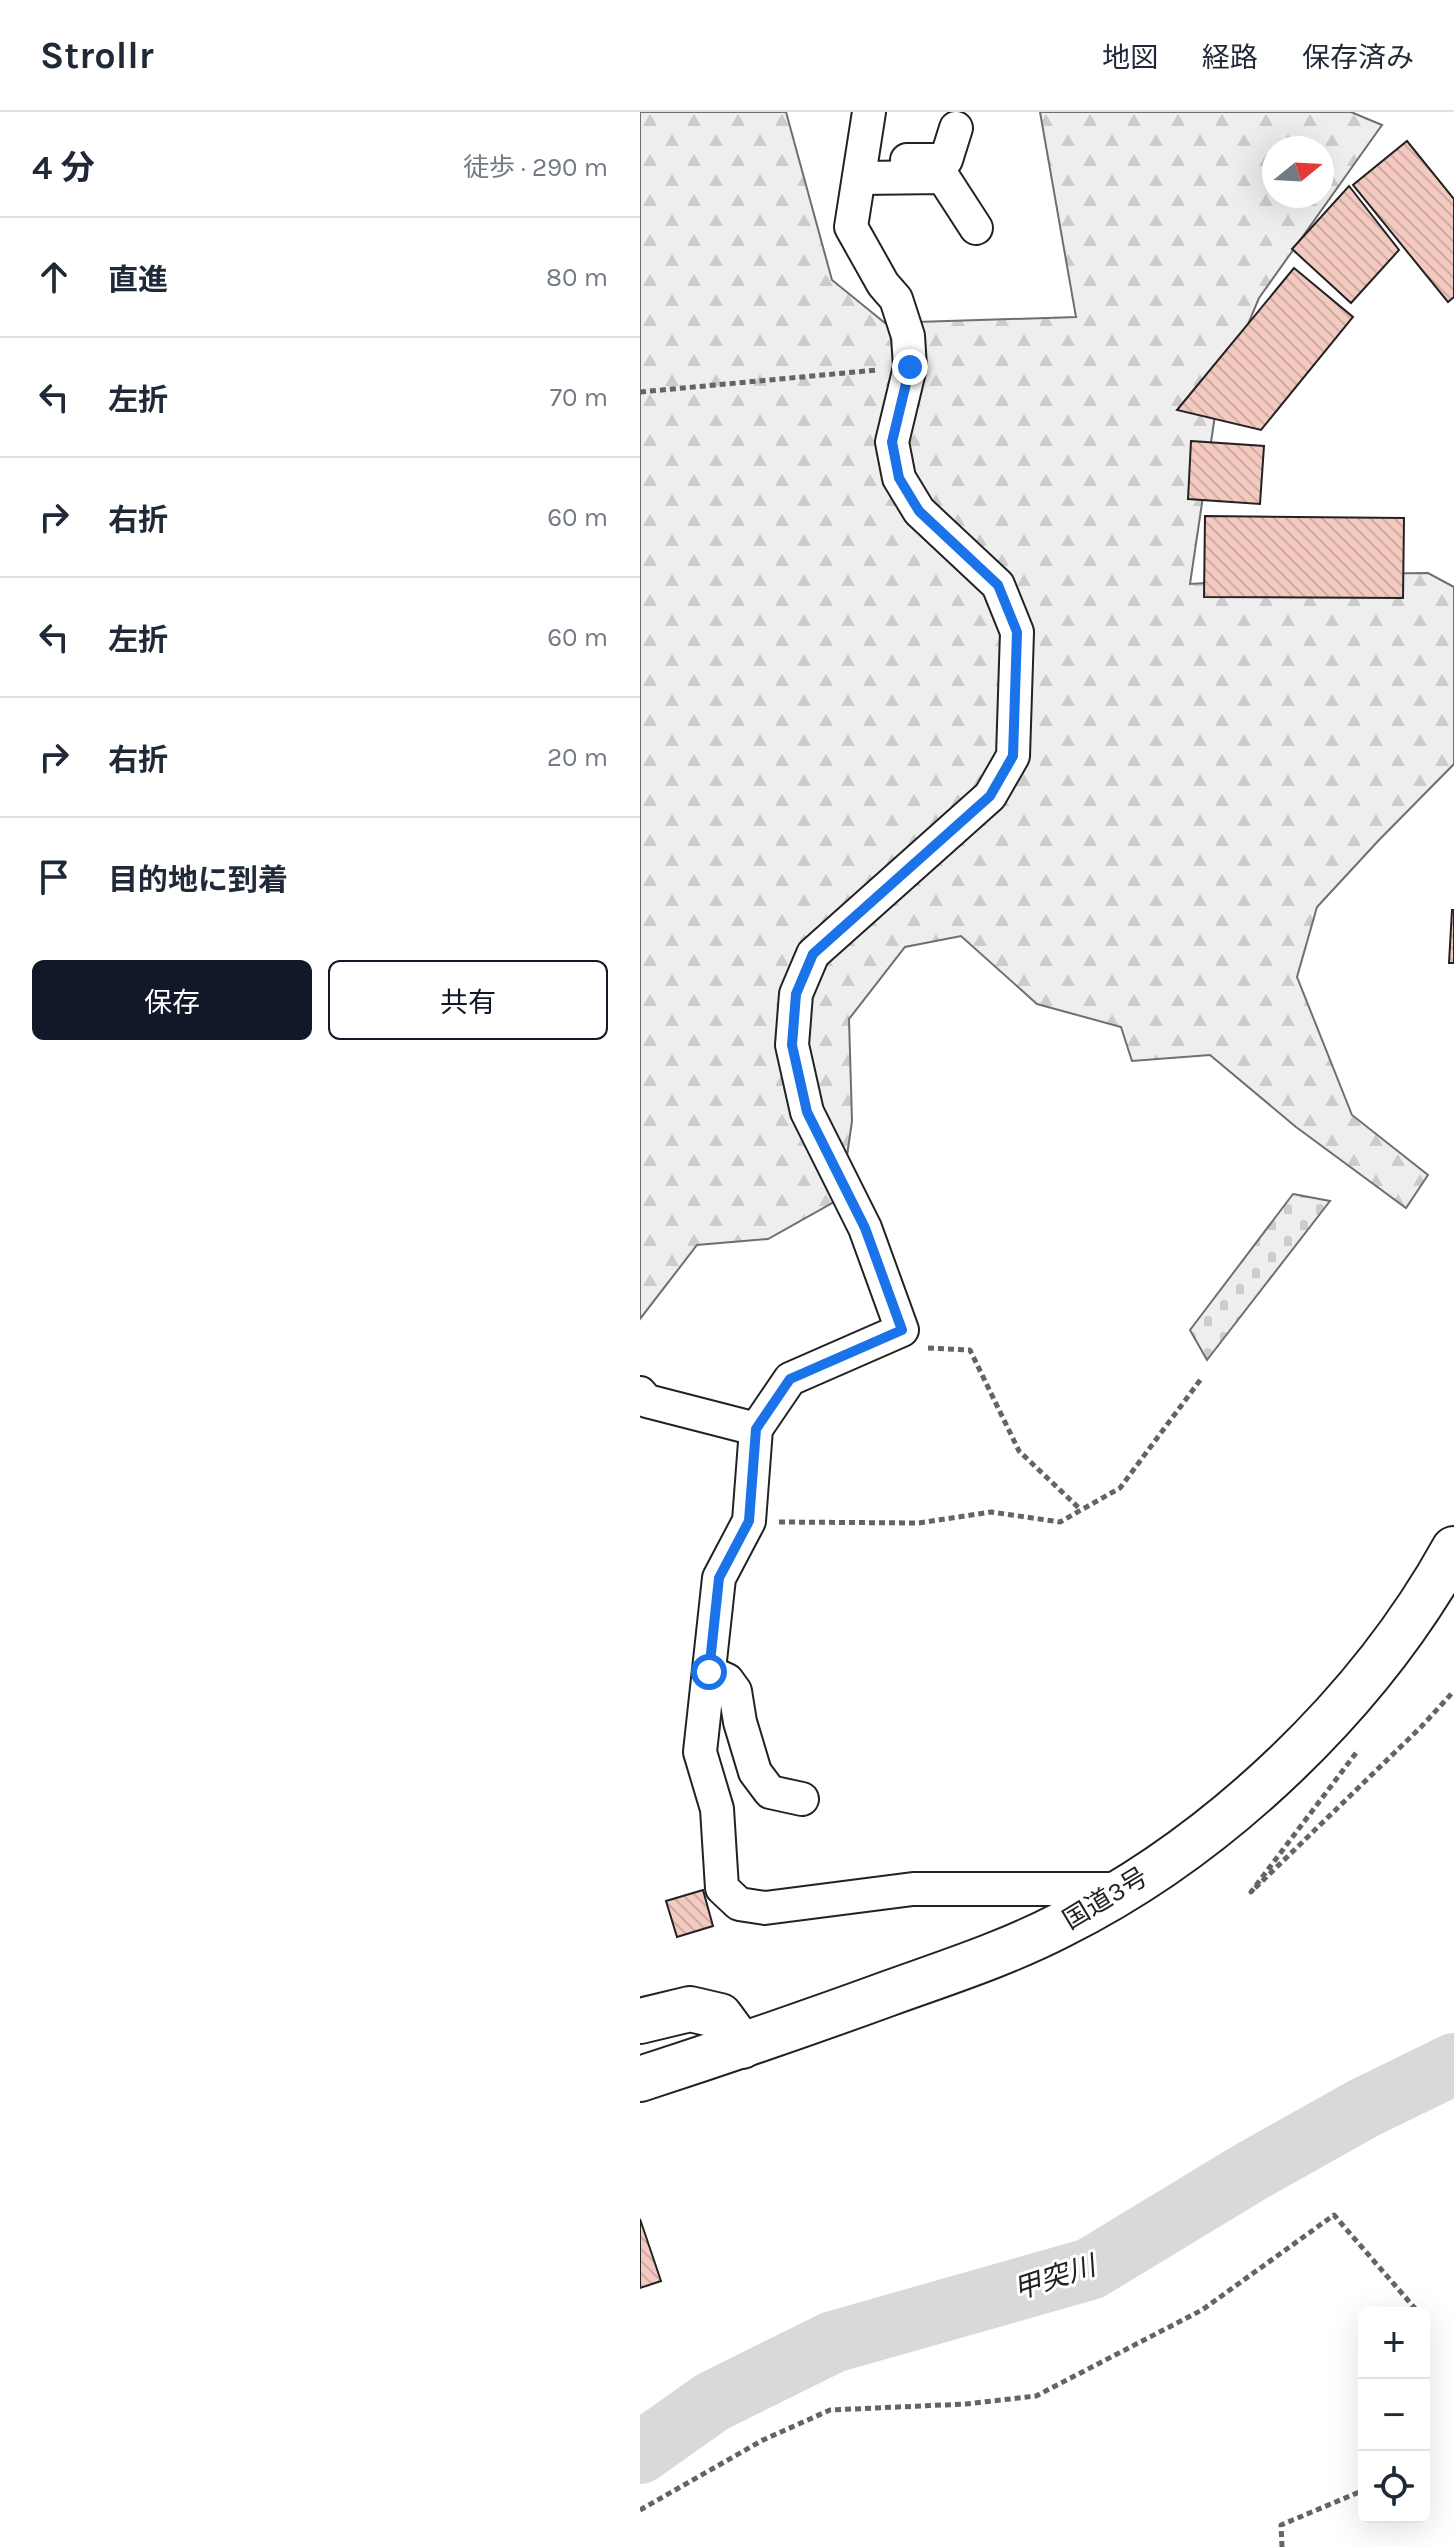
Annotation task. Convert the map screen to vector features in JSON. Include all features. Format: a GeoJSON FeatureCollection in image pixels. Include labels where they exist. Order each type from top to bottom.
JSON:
{"type":"FeatureCollection","features":[{"type":"Feature","properties":{"kind":"main road","name":"国道3号"},"geometry":{"type":"LineString","coordinates":[[640,2079],[983,1960],[1062,1925],[1124,1889],[1203,1836],[1313,1735],[1385,1657],[1454,1549]]}},
{"type":"Feature","properties":{"kind":"main road"},"geometry":{"type":"LineString","coordinates":[[640,2021],[690,2009],[720,2016],[742,2046]]}},
{"type":"Feature","properties":{"kind":"street"},"geometry":{"type":"LineString","coordinates":[[869,112],[851,227],[883,284],[896,299],[908,336],[910,367],[892,442],[899,478],[919,511],[998,585],[1017,632],[1013,756],[990,796],[813,954],[796,994],[792,1045],[807,1112],[865,1228],[902,1330],[790,1379],[756,1429],[749,1521],[719,1578],[700,1752],[717,1809],[722,1888],[739,1904],[765,1908],[913,1889],[1124,1889]]}},
{"type":"Feature","properties":{"kind":"street"},"geometry":{"type":"LineString","coordinates":[[860,170],[946,160],[956,128]]}},
{"type":"Feature","properties":{"kind":"street"},"geometry":{"type":"LineString","coordinates":[[860,170],[943,177],[976,228]]}},
{"type":"Feature","properties":{"kind":"street"},"geometry":{"type":"LineString","coordinates":[[640,1393],[647,1401],[756,1429]]}},
{"type":"Feature","properties":{"kind":"street"},"geometry":{"type":"LineString","coordinates":[[709,1672],[727,1680],[735,1691],[740,1722],[755,1772],[770,1792],[802,1799]]}},
{"type":"Feature","properties":{"kind":"path"},"geometry":{"type":"LineString","coordinates":[[640,392],[910,367]]}},
{"type":"Feature","properties":{"kind":"path"},"geometry":{"type":"LineString","coordinates":[[902,1330],[923,1347],[970,1350],[1019,1451],[1081,1510]]}},
{"type":"Feature","properties":{"kind":"path"},"geometry":{"type":"LineString","coordinates":[[749,1521],[919,1523],[991,1512],[1060,1522],[1120,1488],[1201,1379]]}},
{"type":"Feature","properties":{"kind":"path"},"geometry":{"type":"LineString","coordinates":[[1362,1744],[1251,1892],[1454,1691]]}},
{"type":"Feature","properties":{"kind":"path"},"geometry":{"type":"LineString","coordinates":[[640,2510],[763,2440],[830,2410],[966,2404],[1036,2396],[1202,2310],[1334,2215],[1414,2307]]}},
{"type":"Feature","properties":{"kind":"path"},"geometry":{"type":"LineString","coordinates":[[1282,2547],[1281,2525],[1358,2493]]}},
{"type":"Feature","properties":{"kind":"green space"},"geometry":{"type":"Polygon","coordinates":[[[640,112],[786,112],[832,280],[885,323],[1076,317],[1040,112],[1351,112],[1382,125],[1334,193],[1334,136],[1262,136],[1262,208],[1323,208],[1259,298],[1218,395],[1190,584],[1345,574],[1428,573],[1454,587],[1454,764],[1317,907],[1297,977],[1352,1115],[1428,1175],[1406,1208],[1296,1127],[1210,1055],[1132,1061],[1121,1027],[1037,1004],[961,936],[905,947],[849,1019],[852,1121],[841,1198],[768,1239],[697,1245],[640,1319],[640,112]]]}},
{"type":"Feature","properties":{"kind":"green space"},"geometry":{"type":"Polygon","coordinates":[[[1293,1194],[1330,1201],[1207,1360],[1190,1330],[1293,1194]]]}},
{"type":"Feature","properties":{"kind":"building"},"geometry":{"type":"Polygon","coordinates":[[[1407,141],[1454,199],[1454,297],[1448,302],[1353,185],[1407,141]]]}},
{"type":"Feature","properties":{"kind":"building"},"geometry":{"type":"Polygon","coordinates":[[[1349,186],[1399,250],[1351,303],[1292,249],[1329,208],[1334,208],[1334,203],[1349,186]]]}},
{"type":"Feature","properties":{"kind":"building"},"geometry":{"type":"Polygon","coordinates":[[[1294,268],[1353,317],[1261,430],[1177,410],[1294,268]]]}},
{"type":"Feature","properties":{"kind":"building"},"geometry":{"type":"Polygon","coordinates":[[[1191,441],[1264,446],[1260,504],[1188,499],[1191,441]]]}},
{"type":"Feature","properties":{"kind":"building"},"geometry":{"type":"Polygon","coordinates":[[[1205,516],[1404,518],[1403,598],[1204,597],[1205,516]]]}},
{"type":"Feature","properties":{"kind":"building"},"geometry":{"type":"Polygon","coordinates":[[[1452,910],[1454,963],[1449,963],[1452,910]]]}},
{"type":"Feature","properties":{"kind":"building"},"geometry":{"type":"Polygon","coordinates":[[[703,1890],[713,1926],[677,1937],[666,1901],[703,1890]]]}},
{"type":"Feature","properties":{"kind":"building"},"geometry":{"type":"Polygon","coordinates":[[[640,2219],[661,2281],[640,2288],[640,2219]]]}},
{"type":"Feature","properties":{"kind":"waterway","name":"甲突川"},"geometry":{"type":"LineString","coordinates":[[640,2453],[712,2402],[833,2342],[1090,2269],[1250,2172],[1364,2108],[1454,2064]]}},
{"type":"Feature","properties":{"kind":"route"},"geometry":{"type":"LineString","coordinates":[[709,1672],[719,1578],[749,1521],[756,1429],[790,1379],[902,1330],[865,1228],[807,1112],[792,1045],[796,994],[813,954],[990,796],[1013,756],[1017,632],[998,585],[919,511],[899,478],[892,442],[910,367]]}}]}
